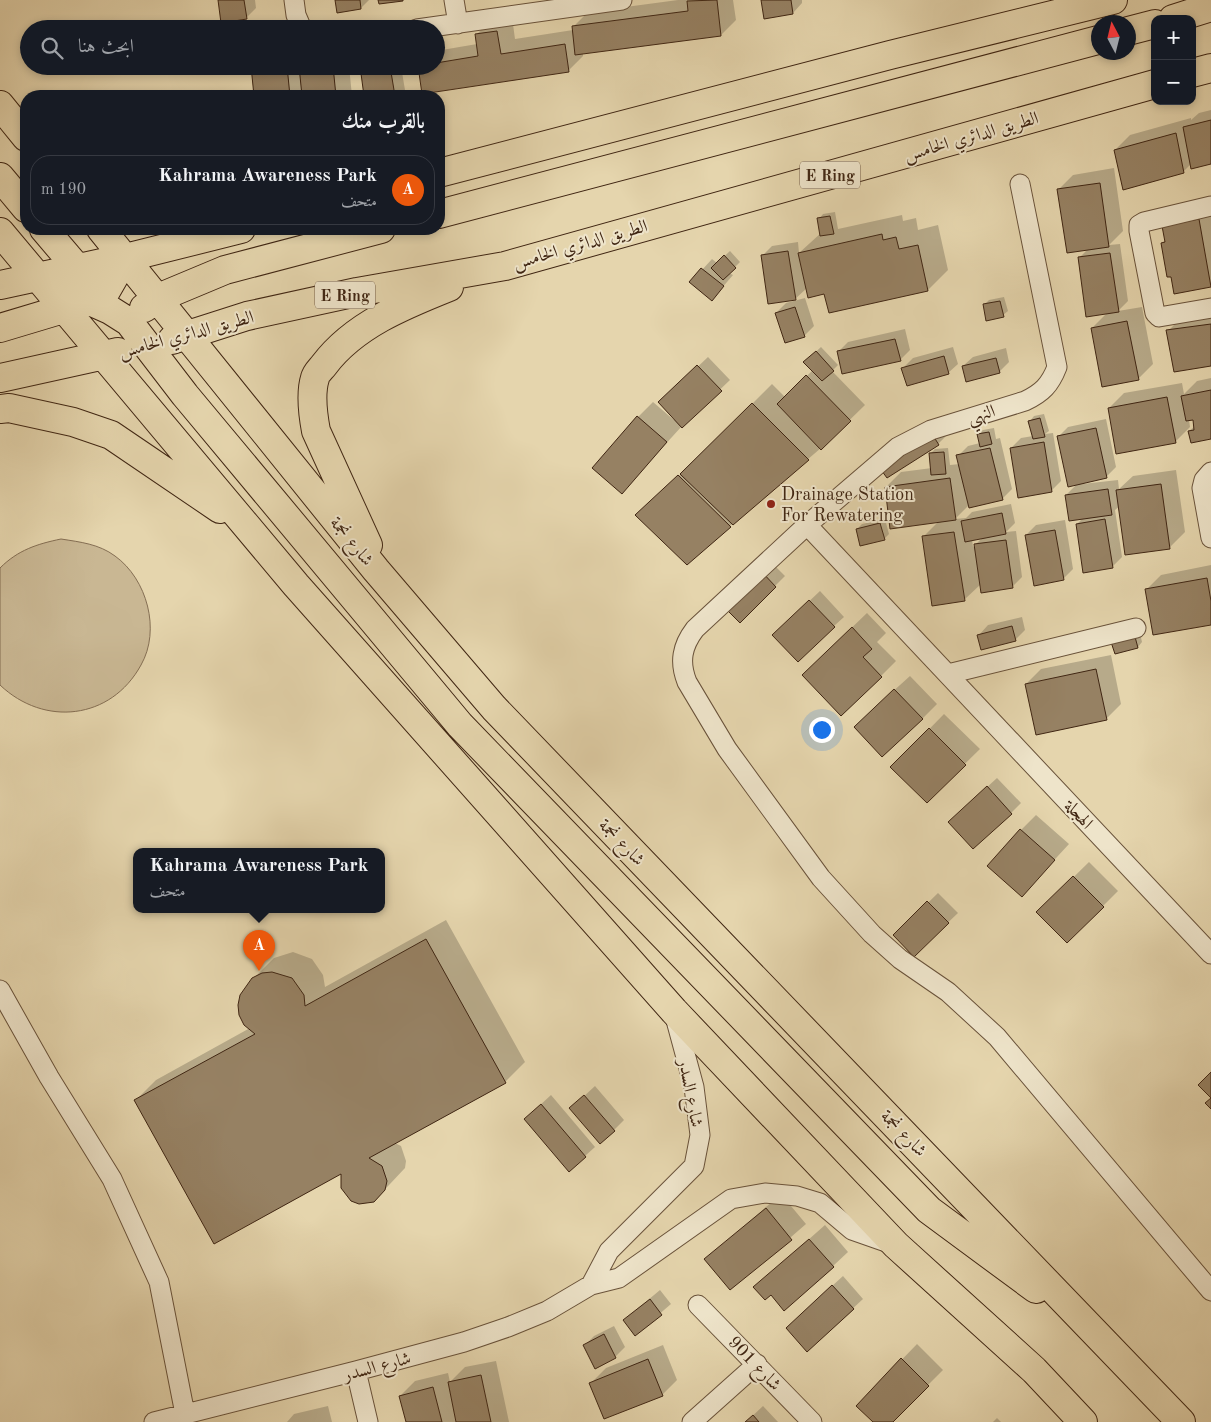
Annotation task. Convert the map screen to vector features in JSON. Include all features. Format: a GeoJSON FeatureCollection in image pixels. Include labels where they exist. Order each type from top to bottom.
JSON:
{"type":"FeatureCollection","features":[{"type":"Feature","properties":{"kind":"main road"},"geometry":{"type":"LineString","coordinates":[[445,171],[890,55],[1113,0]]}},
{"type":"Feature","properties":{"kind":"main road"},"geometry":{"type":"LineString","coordinates":[[1186,15],[1211,7]]}},
{"type":"Feature","properties":{"kind":"main road"},"geometry":{"type":"LineString","coordinates":[[1136,29],[1151,25]]}},
{"type":"Feature","properties":{"kind":"main road"},"geometry":{"type":"LineString","coordinates":[[445,212],[1091,42]]}},
{"type":"Feature","properties":{"kind":"main road"},"geometry":{"type":"LineString","coordinates":[[1196,72],[1211,68]]}},
{"type":"Feature","properties":{"kind":"main road","name":"الطريق الدائري الخامس"},"geometry":{"type":"LineString","coordinates":[[0,378],[188,336],[247,316],[357,292],[505,266],[1151,85]]}},
{"type":"Feature","properties":{"kind":"main road"},"geometry":{"type":"LineString","coordinates":[[0,99],[20,113]]}},
{"type":"Feature","properties":{"kind":"main road"},"geometry":{"type":"LineString","coordinates":[[0,105],[20,130]]}},
{"type":"Feature","properties":{"kind":"main road"},"geometry":{"type":"LineString","coordinates":[[445,154],[511,153]]}},
{"type":"Feature","properties":{"kind":"main road"},"geometry":{"type":"LineString","coordinates":[[0,177],[20,201]]}},
{"type":"Feature","properties":{"kind":"main road"},"geometry":{"type":"LineString","coordinates":[[0,232],[36,277],[105,356],[150,413],[315,607],[674,1012],[896,1245],[1034,1370],[1101,1422]]}},
{"type":"Feature","properties":{"kind":"main road"},"geometry":{"type":"LineString","coordinates":[[49,235],[98,296]]}},
{"type":"Feature","properties":{"kind":"main road"},"geometry":{"type":"LineString","coordinates":[[106,235],[125,258],[142,311],[147,345],[191,403],[460,725],[929,1210],[1099,1336]]}},
{"type":"Feature","properties":{"kind":"main road"},"geometry":{"type":"LineString","coordinates":[[0,285],[78,269],[217,235]]}},
{"type":"Feature","properties":{"kind":"main road"},"geometry":{"type":"LineString","coordinates":[[105,356],[142,311],[252,262],[358,235]]}},
{"type":"Feature","properties":{"kind":"main road"},"geometry":{"type":"LineString","coordinates":[[0,328],[65,310],[98,296],[125,258]]}},
{"type":"Feature","properties":{"kind":"main road"},"geometry":{"type":"LineString","coordinates":[[376,570],[371,553],[343,487],[316,431],[312,412],[315,377],[331,355],[368,326],[390,313],[505,266]]}},
{"type":"Feature","properties":{"kind":"main road"},"geometry":{"type":"LineString","coordinates":[[36,277],[142,311],[188,336]]}},
{"type":"Feature","properties":{"kind":"main road","name":"شارع نجمة"},"geometry":{"type":"LineString","coordinates":[[188,336],[376,570],[494,708],[1181,1422]]}},
{"type":"Feature","properties":{"kind":"main road"},"geometry":{"type":"LineString","coordinates":[[0,409],[9,408],[73,422],[112,435],[250,529]]}},
{"type":"Feature","properties":{"kind":"main road"},"geometry":{"type":"LineString","coordinates":[[1034,1370],[1083,1422]]}},
{"type":"Feature","properties":{"kind":"street"},"geometry":{"type":"LineString","coordinates":[[294,0],[298,20]]}},
{"type":"Feature","properties":{"kind":"street"},"geometry":{"type":"LineString","coordinates":[[454,0],[458,24]]}},
{"type":"Feature","properties":{"kind":"street"},"geometry":{"type":"LineString","coordinates":[[445,26],[619,0]]}},
{"type":"Feature","properties":{"kind":"street","name":"النهي"},"geometry":{"type":"LineString","coordinates":[[1020,184],[1057,367],[1050,383],[1040,394],[1025,401],[931,430],[898,447],[807,525],[696,629],[688,638],[683,654],[683,672],[686,682],[726,749],[821,878],[846,907],[900,959],[948,992],[997,1037],[1211,1291]]}},
{"type":"Feature","properties":{"kind":"street"},"geometry":{"type":"LineString","coordinates":[[1211,206],[1144,222],[1140,225],[1139,231],[1155,313],[1159,317],[1211,308]]}},
{"type":"Feature","properties":{"kind":"street"},"geometry":{"type":"LineString","coordinates":[[1211,472],[1204,480],[1202,488],[1211,538]]}},
{"type":"Feature","properties":{"kind":"street","name":"الهجلة"},"geometry":{"type":"LineString","coordinates":[[807,525],[1211,954]]}},
{"type":"Feature","properties":{"kind":"street"},"geometry":{"type":"LineString","coordinates":[[948,674],[1136,628]]}},
{"type":"Feature","properties":{"kind":"street"},"geometry":{"type":"LineString","coordinates":[[0,990],[49,1077],[112,1179],[159,1282],[186,1414]]}},
{"type":"Feature","properties":{"kind":"street","name":"شارع السدر"},"geometry":{"type":"LineString","coordinates":[[591,1285],[609,1251],[694,1166],[700,1135],[694,1087],[674,1012]]}},
{"type":"Feature","properties":{"kind":"street","name":"شارع السدر"},"geometry":{"type":"LineString","coordinates":[[154,1422],[464,1342],[508,1326],[547,1310],[591,1285],[619,1278],[731,1199],[765,1193],[797,1196],[820,1203],[852,1230],[896,1245]]}},
{"type":"Feature","properties":{"kind":"street","name":"شارع 901"},"geometry":{"type":"LineString","coordinates":[[698,1304],[812,1422]]}},
{"type":"Feature","properties":{"kind":"street"},"geometry":{"type":"LineString","coordinates":[[692,1422],[756,1364]]}},
{"type":"Feature","properties":{"kind":"street"},"geometry":{"type":"LineString","coordinates":[[356,1371],[368,1422]]}},
{"type":"Feature","properties":{"kind":"shaded area"},"geometry":{"type":"Polygon","coordinates":[[[61,539],[89,544],[102,549],[115,556],[126,566],[143,591],[148,606],[150,636],[147,651],[141,665],[128,683],[112,697],[95,707],[76,711],[56,712],[36,707],[17,698],[0,685],[0,568],[21,552],[61,539]]]}},
{"type":"Feature","properties":{"kind":"building"},"geometry":{"type":"Polygon","coordinates":[[[218,0],[244,0],[247,19],[221,20],[218,0]]]}},
{"type":"Feature","properties":{"kind":"building"},"geometry":{"type":"Polygon","coordinates":[[[335,0],[360,0],[361,9],[337,13],[335,0]]]}},
{"type":"Feature","properties":{"kind":"building"},"geometry":{"type":"Polygon","coordinates":[[[378,0],[403,0],[403,1],[379,4],[378,0]]]}},
{"type":"Feature","properties":{"kind":"building"},"geometry":{"type":"Polygon","coordinates":[[[717,0],[721,36],[575,55],[572,26],[688,11],[687,1],[717,0]]]}},
{"type":"Feature","properties":{"kind":"building"},"geometry":{"type":"Polygon","coordinates":[[[761,0],[791,0],[793,14],[764,19],[761,0]]]}},
{"type":"Feature","properties":{"kind":"building"},"geometry":{"type":"Polygon","coordinates":[[[497,31],[501,54],[565,44],[569,72],[445,91],[421,90],[419,75],[445,75],[445,62],[478,56],[475,34],[497,31]]]}},
{"type":"Feature","properties":{"kind":"building"},"geometry":{"type":"Polygon","coordinates":[[[252,75],[288,75],[289,90],[253,90],[252,75]]]}},
{"type":"Feature","properties":{"kind":"building"},"geometry":{"type":"Polygon","coordinates":[[[300,75],[334,75],[335,90],[301,90],[300,75]]]}},
{"type":"Feature","properties":{"kind":"building"},"geometry":{"type":"Polygon","coordinates":[[[361,75],[392,75],[394,90],[363,90],[361,75]]]}},
{"type":"Feature","properties":{"kind":"building"},"geometry":{"type":"Polygon","coordinates":[[[1211,120],[1211,164],[1191,169],[1183,127],[1211,120]]]}},
{"type":"Feature","properties":{"kind":"building"},"geometry":{"type":"Polygon","coordinates":[[[1176,133],[1184,173],[1123,190],[1114,150],[1176,133]]]}},
{"type":"Feature","properties":{"kind":"building"},"geometry":{"type":"Polygon","coordinates":[[[1100,183],[1109,247],[1067,253],[1057,189],[1100,183]]]}},
{"type":"Feature","properties":{"kind":"building"},"geometry":{"type":"Polygon","coordinates":[[[830,216],[834,234],[820,236],[817,218],[830,216]]]}},
{"type":"Feature","properties":{"kind":"building"},"geometry":{"type":"Polygon","coordinates":[[[1199,219],[1211,287],[1174,294],[1171,277],[1167,277],[1161,243],[1165,242],[1162,226],[1199,219]]]}},
{"type":"Feature","properties":{"kind":"building"},"geometry":{"type":"Polygon","coordinates":[[[882,234],[883,240],[896,237],[899,249],[918,245],[928,291],[829,313],[824,294],[808,298],[798,253],[882,234]]]}},
{"type":"Feature","properties":{"kind":"building"},"geometry":{"type":"Polygon","coordinates":[[[788,251],[796,300],[768,304],[761,255],[788,251]]]}},
{"type":"Feature","properties":{"kind":"building"},"geometry":{"type":"Polygon","coordinates":[[[1110,253],[1119,312],[1086,317],[1078,257],[1110,253]]]}},
{"type":"Feature","properties":{"kind":"building"},"geometry":{"type":"Polygon","coordinates":[[[724,255],[736,268],[723,280],[711,268],[724,255]]]}},
{"type":"Feature","properties":{"kind":"building"},"geometry":{"type":"Polygon","coordinates":[[[701,268],[724,286],[712,301],[689,282],[701,268]]]}},
{"type":"Feature","properties":{"kind":"building"},"geometry":{"type":"Polygon","coordinates":[[[1000,301],[1004,317],[986,321],[983,304],[1000,301]]]}},
{"type":"Feature","properties":{"kind":"building"},"geometry":{"type":"Polygon","coordinates":[[[795,307],[805,337],[785,343],[775,313],[795,307]]]}},
{"type":"Feature","properties":{"kind":"building"},"geometry":{"type":"Polygon","coordinates":[[[1127,321],[1139,380],[1102,387],[1091,328],[1127,321]]]}},
{"type":"Feature","properties":{"kind":"building"},"geometry":{"type":"Polygon","coordinates":[[[1211,324],[1211,366],[1174,372],[1166,330],[1211,324]]]}},
{"type":"Feature","properties":{"kind":"building"},"geometry":{"type":"Polygon","coordinates":[[[895,339],[901,361],[842,374],[837,351],[895,339]]]}},
{"type":"Feature","properties":{"kind":"building"},"geometry":{"type":"Polygon","coordinates":[[[816,351],[834,371],[822,381],[803,362],[816,351]]]}},
{"type":"Feature","properties":{"kind":"building"},"geometry":{"type":"Polygon","coordinates":[[[944,356],[949,374],[907,386],[901,368],[944,356]]]}},
{"type":"Feature","properties":{"kind":"building"},"geometry":{"type":"Polygon","coordinates":[[[996,358],[1000,373],[966,382],[962,366],[996,358]]]}},
{"type":"Feature","properties":{"kind":"building"},"geometry":{"type":"Polygon","coordinates":[[[697,365],[722,391],[682,428],[658,402],[697,365]]]}},
{"type":"Feature","properties":{"kind":"building"},"geometry":{"type":"Polygon","coordinates":[[[806,375],[851,421],[821,450],[777,404],[806,375]]]}},
{"type":"Feature","properties":{"kind":"building"},"geometry":{"type":"Polygon","coordinates":[[[1211,390],[1211,439],[1191,443],[1188,431],[1194,430],[1193,420],[1186,421],[1181,396],[1211,390]]]}},
{"type":"Feature","properties":{"kind":"building"},"geometry":{"type":"Polygon","coordinates":[[[1167,397],[1176,443],[1116,454],[1108,408],[1167,397]]]}},
{"type":"Feature","properties":{"kind":"building"},"geometry":{"type":"Polygon","coordinates":[[[752,403],[809,460],[733,525],[680,474],[752,403]]]}},
{"type":"Feature","properties":{"kind":"building"},"geometry":{"type":"Polygon","coordinates":[[[637,416],[667,442],[622,494],[592,468],[637,416]]]}},
{"type":"Feature","properties":{"kind":"building"},"geometry":{"type":"Polygon","coordinates":[[[1040,418],[1045,437],[1033,439],[1028,421],[1040,418]]]}},
{"type":"Feature","properties":{"kind":"building"},"geometry":{"type":"Polygon","coordinates":[[[1096,428],[1107,478],[1068,487],[1057,436],[1096,428]]]}},
{"type":"Feature","properties":{"kind":"building"},"geometry":{"type":"Polygon","coordinates":[[[989,432],[992,444],[980,447],[977,434],[989,432]]]}},
{"type":"Feature","properties":{"kind":"building"},"geometry":{"type":"Polygon","coordinates":[[[932,434],[939,445],[887,478],[879,467],[932,434]]]}},
{"type":"Feature","properties":{"kind":"building"},"geometry":{"type":"Polygon","coordinates":[[[1044,442],[1052,492],[1018,498],[1010,448],[1044,442]]]}},
{"type":"Feature","properties":{"kind":"building"},"geometry":{"type":"Polygon","coordinates":[[[990,448],[1003,500],[969,508],[956,455],[990,448]]]}},
{"type":"Feature","properties":{"kind":"building"},"geometry":{"type":"Polygon","coordinates":[[[944,452],[946,474],[931,475],[929,453],[944,452]]]}},
{"type":"Feature","properties":{"kind":"building"},"geometry":{"type":"Polygon","coordinates":[[[678,475],[731,527],[687,565],[635,515],[678,475]]]}},
{"type":"Feature","properties":{"kind":"building"},"geometry":{"type":"Polygon","coordinates":[[[950,478],[956,520],[890,529],[885,487],[950,478]]]}},
{"type":"Feature","properties":{"kind":"building"},"geometry":{"type":"Polygon","coordinates":[[[1161,484],[1170,549],[1125,555],[1116,490],[1161,484]]]}},
{"type":"Feature","properties":{"kind":"building"},"geometry":{"type":"Polygon","coordinates":[[[1108,489],[1112,515],[1069,521],[1065,495],[1108,489]]]}},
{"type":"Feature","properties":{"kind":"building"},"geometry":{"type":"Polygon","coordinates":[[[1002,513],[1006,534],[965,542],[961,521],[1002,513]]]}},
{"type":"Feature","properties":{"kind":"building"},"geometry":{"type":"Polygon","coordinates":[[[1105,519],[1113,568],[1083,573],[1076,524],[1105,519]]]}},
{"type":"Feature","properties":{"kind":"building"},"geometry":{"type":"Polygon","coordinates":[[[880,523],[885,540],[860,546],[856,529],[880,523]]]}},
{"type":"Feature","properties":{"kind":"building"},"geometry":{"type":"Polygon","coordinates":[[[1055,530],[1064,580],[1034,586],[1025,535],[1055,530]]]}},
{"type":"Feature","properties":{"kind":"building"},"geometry":{"type":"Polygon","coordinates":[[[954,532],[965,601],[932,606],[922,536],[954,532]]]}},
{"type":"Feature","properties":{"kind":"building"},"geometry":{"type":"Polygon","coordinates":[[[1006,540],[1013,588],[981,593],[974,544],[1006,540]]]}},
{"type":"Feature","properties":{"kind":"building"},"geometry":{"type":"Polygon","coordinates":[[[761,571],[776,587],[740,623],[724,607],[761,571]]]}},
{"type":"Feature","properties":{"kind":"building"},"geometry":{"type":"Polygon","coordinates":[[[1207,578],[1211,601],[1211,625],[1153,635],[1145,589],[1207,578]]]}},
{"type":"Feature","properties":{"kind":"building"},"geometry":{"type":"Polygon","coordinates":[[[809,600],[835,627],[798,662],[772,635],[809,600]]]}},
{"type":"Feature","properties":{"kind":"building"},"geometry":{"type":"Polygon","coordinates":[[[1012,626],[1016,641],[981,650],[977,635],[1012,626]]]}},
{"type":"Feature","properties":{"kind":"building"},"geometry":{"type":"Polygon","coordinates":[[[852,627],[872,649],[863,657],[882,677],[841,716],[802,675],[852,627]]]}},
{"type":"Feature","properties":{"kind":"building"},"geometry":{"type":"Polygon","coordinates":[[[1134,633],[1138,648],[1115,654],[1110,639],[1134,633]]]}},
{"type":"Feature","properties":{"kind":"building"},"geometry":{"type":"Polygon","coordinates":[[[1096,669],[1107,720],[1036,735],[1025,684],[1096,669]]]}},
{"type":"Feature","properties":{"kind":"building"},"geometry":{"type":"Polygon","coordinates":[[[894,689],[923,719],[882,757],[854,727],[894,689]]]}},
{"type":"Feature","properties":{"kind":"building"},"geometry":{"type":"Polygon","coordinates":[[[929,728],[966,765],[927,803],[890,767],[929,728]]]}},
{"type":"Feature","properties":{"kind":"building"},"geometry":{"type":"Polygon","coordinates":[[[987,786],[1012,814],[973,849],[948,822],[987,786]]]}},
{"type":"Feature","properties":{"kind":"building"},"geometry":{"type":"Polygon","coordinates":[[[1020,829],[1055,860],[1022,897],[987,866],[1020,829]]]}},
{"type":"Feature","properties":{"kind":"building"},"geometry":{"type":"Polygon","coordinates":[[[1073,876],[1104,907],[1067,943],[1036,912],[1073,876]]]}},
{"type":"Feature","properties":{"kind":"building"},"geometry":{"type":"Polygon","coordinates":[[[927,901],[949,923],[914,957],[893,935],[927,901]]]}},
{"type":"Feature","properties":{"kind":"building"},"geometry":{"type":"Polygon","coordinates":[[[426,939],[506,1083],[369,1158],[382,1166],[387,1181],[385,1190],[374,1202],[359,1204],[351,1201],[341,1188],[341,1174],[214,1244],[134,1100],[255,1034],[244,1025],[239,1015],[238,1005],[240,995],[252,978],[262,973],[272,972],[292,978],[304,995],[305,1006],[426,939]]]}},
{"type":"Feature","properties":{"kind":"building"},"geometry":{"type":"Polygon","coordinates":[[[1211,1072],[1211,1098],[1198,1085],[1211,1072]]]}},
{"type":"Feature","properties":{"kind":"building"},"geometry":{"type":"Polygon","coordinates":[[[584,1095],[615,1131],[600,1144],[569,1108],[584,1095]]]}},
{"type":"Feature","properties":{"kind":"building"},"geometry":{"type":"Polygon","coordinates":[[[1211,1098],[1211,1109],[1205,1103],[1211,1098]]]}},
{"type":"Feature","properties":{"kind":"building"},"geometry":{"type":"Polygon","coordinates":[[[541,1104],[586,1157],[569,1172],[524,1119],[541,1104]]]}},
{"type":"Feature","properties":{"kind":"building"},"geometry":{"type":"Polygon","coordinates":[[[766,1208],[792,1240],[730,1290],[704,1259],[766,1208]]]}},
{"type":"Feature","properties":{"kind":"building"},"geometry":{"type":"Polygon","coordinates":[[[809,1239],[834,1267],[784,1311],[771,1295],[765,1300],[753,1287],[809,1239]]]}},
{"type":"Feature","properties":{"kind":"building"},"geometry":{"type":"Polygon","coordinates":[[[832,1285],[854,1309],[807,1352],[786,1328],[832,1285]]]}},
{"type":"Feature","properties":{"kind":"building"},"geometry":{"type":"Polygon","coordinates":[[[650,1299],[662,1315],[635,1336],[623,1320],[650,1299]]]}},
{"type":"Feature","properties":{"kind":"building"},"geometry":{"type":"Polygon","coordinates":[[[604,1334],[616,1358],[595,1369],[583,1345],[604,1334]]]}},
{"type":"Feature","properties":{"kind":"building"},"geometry":{"type":"Polygon","coordinates":[[[901,1358],[929,1386],[893,1422],[873,1422],[856,1406],[901,1358]]]}},
{"type":"Feature","properties":{"kind":"building"},"geometry":{"type":"Polygon","coordinates":[[[648,1359],[663,1396],[604,1419],[589,1383],[648,1359]]]}},
{"type":"Feature","properties":{"kind":"building"},"geometry":{"type":"Polygon","coordinates":[[[481,1375],[491,1422],[456,1422],[448,1382],[481,1375]]]}},
{"type":"Feature","properties":{"kind":"building"},"geometry":{"type":"Polygon","coordinates":[[[433,1387],[442,1422],[406,1422],[399,1396],[433,1387]]]}},
{"type":"Feature","properties":{"kind":"building"},"geometry":{"type":"Polygon","coordinates":[[[753,1415],[759,1422],[745,1422],[753,1415]]]}},
{"type":"Feature","properties":{"kind":"place","name":"Drainage Station For Rewatering"},"geometry":{"type":"Point","coordinates":[771,504]}},
{"type":"Feature","properties":{"kind":"place","name":"Kahrama Awareness Park"},"geometry":{"type":"Point","coordinates":[259,971]}}]}
